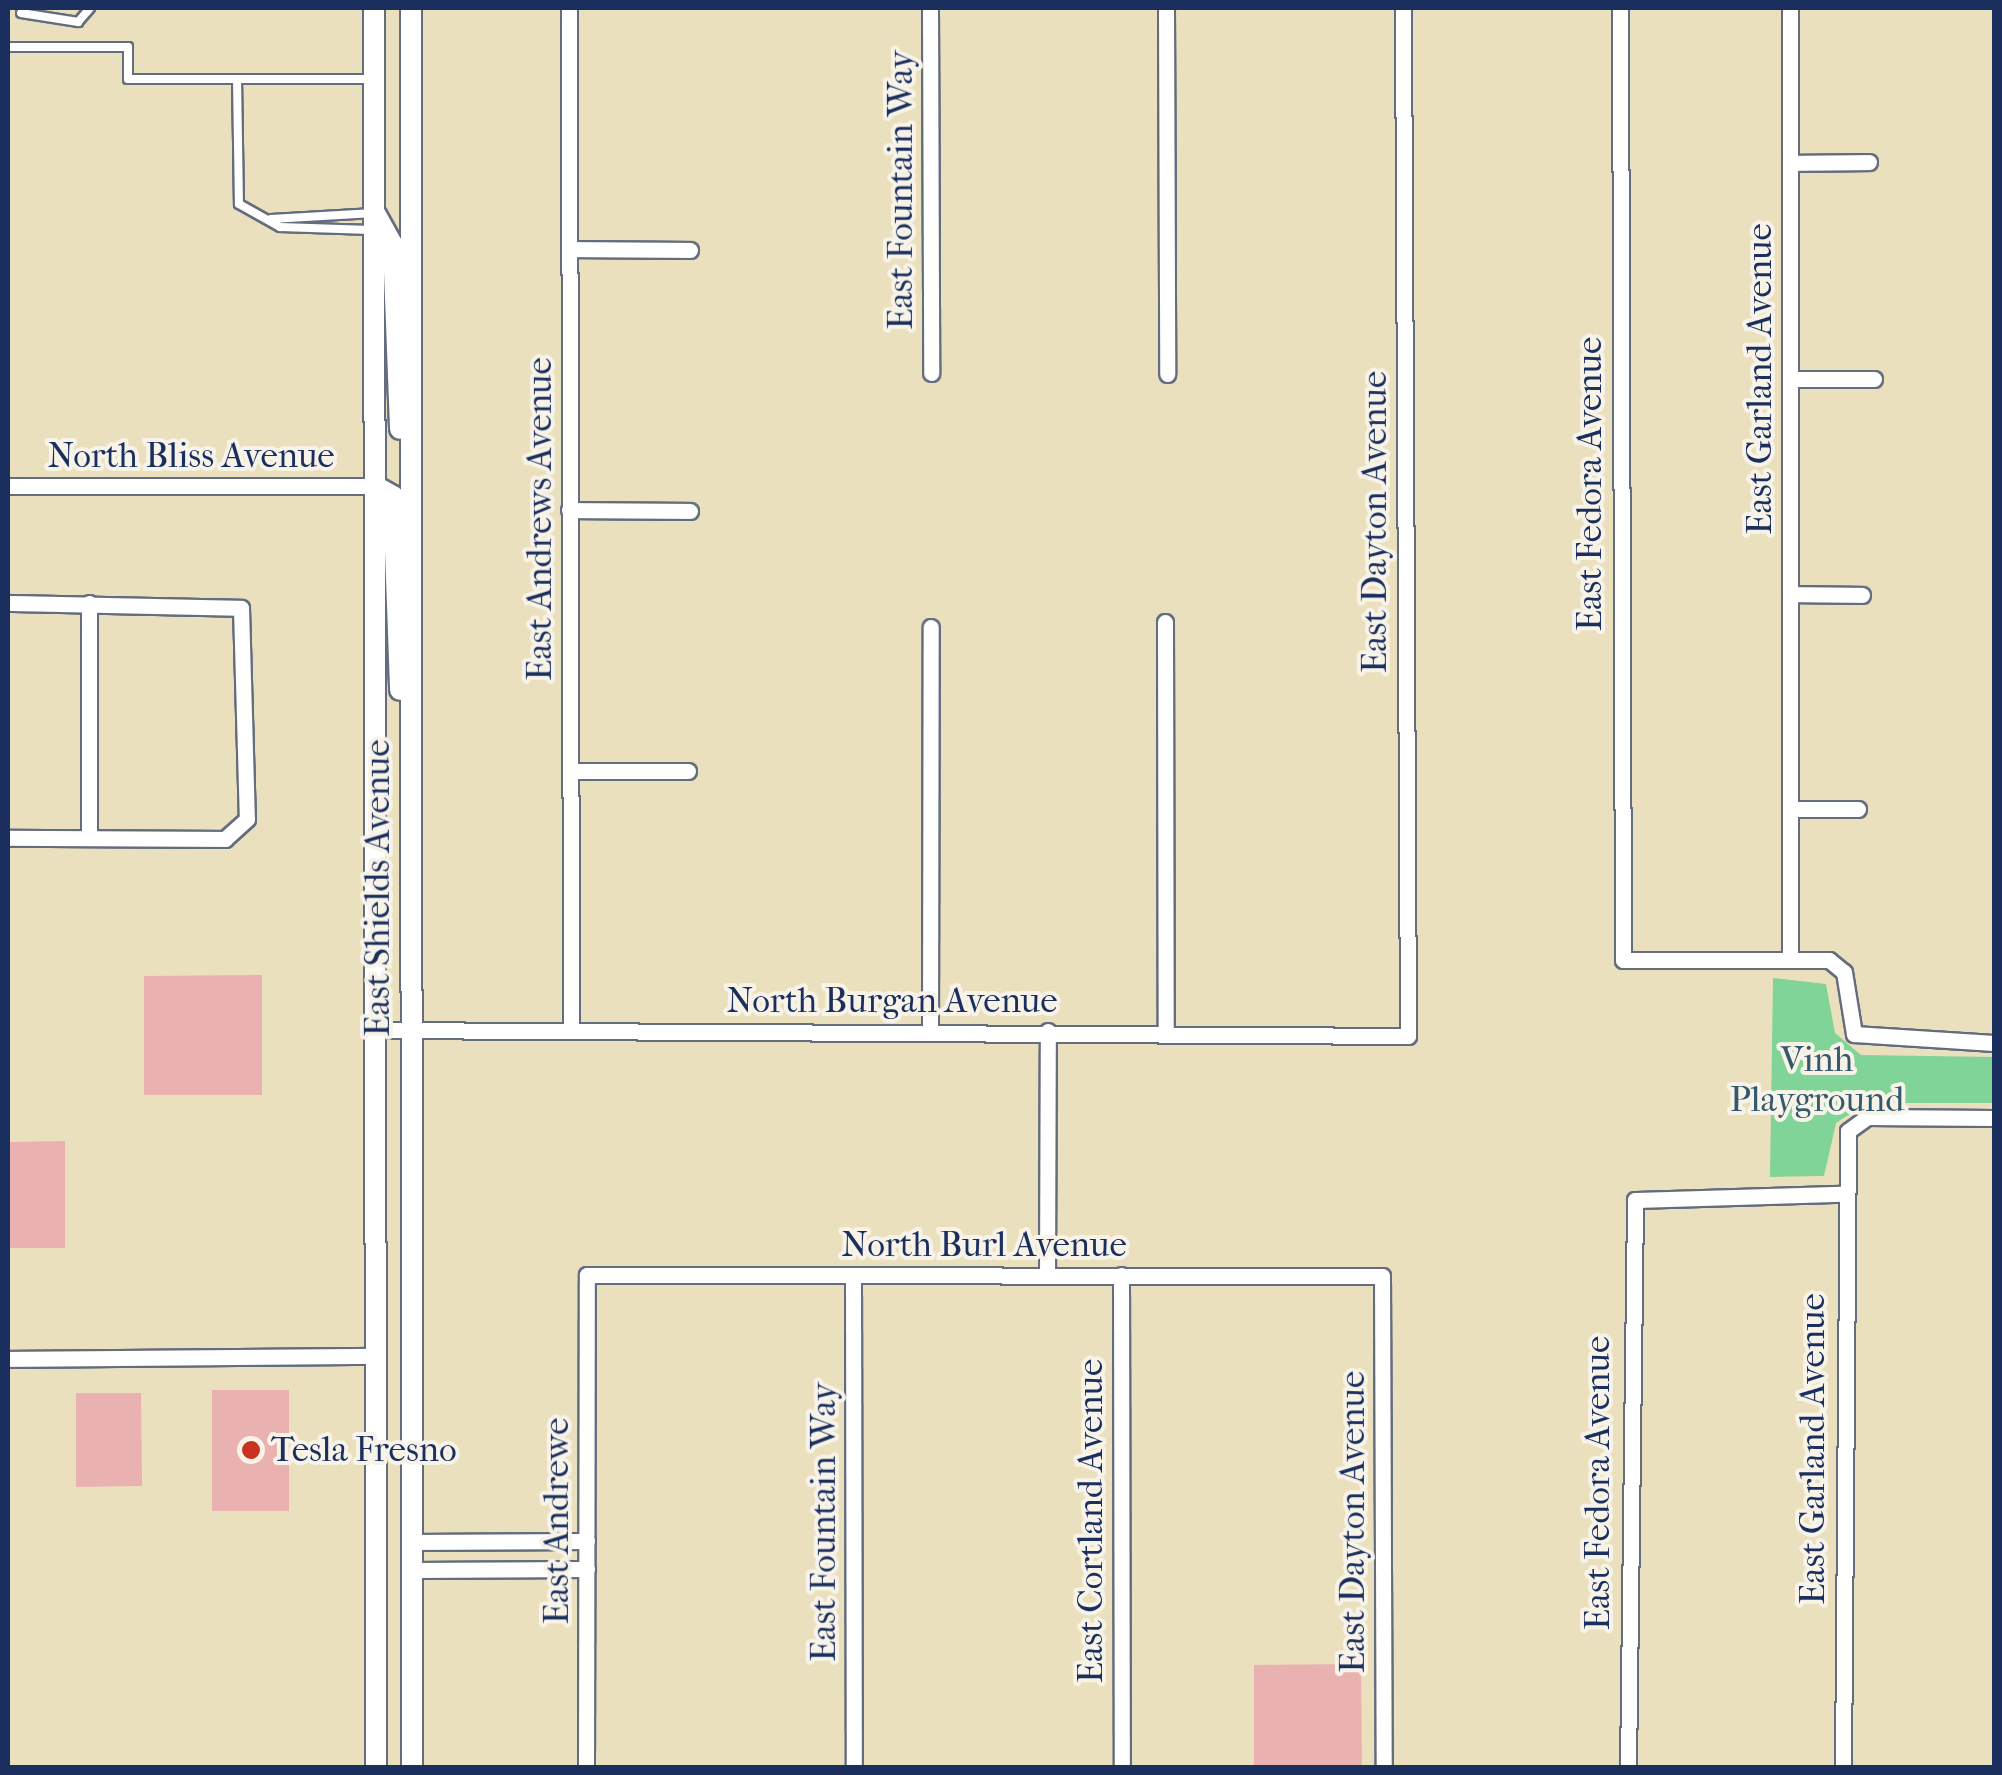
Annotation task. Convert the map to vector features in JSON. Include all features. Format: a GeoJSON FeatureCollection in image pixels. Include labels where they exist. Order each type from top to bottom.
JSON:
{"type":"FeatureCollection","features":[{"type":"Feature","properties":{"kind":"main road","name":"East Shields Avenue"},"geometry":{"type":"LineString","coordinates":[[374,8],[376,1768]]}},
{"type":"Feature","properties":{"kind":"main road","name":"East Shields Avenue"},"geometry":{"type":"LineString","coordinates":[[411,8],[412,1768]]}},
{"type":"Feature","properties":{"kind":"main road"},"geometry":{"type":"LineString","coordinates":[[376,221],[393,245],[394,396],[409,480]]}},
{"type":"Feature","properties":{"kind":"main road"},"geometry":{"type":"LineString","coordinates":[[375,486],[393,496],[394,656],[409,741]]}},
{"type":"Feature","properties":{"kind":"street","name":"East Andrews Avenue"},"geometry":{"type":"LineString","coordinates":[[569,8],[571,1031]]}},
{"type":"Feature","properties":{"kind":"street","name":"East Fountain Way"},"geometry":{"type":"LineString","coordinates":[[930,8],[931,373]]}},
{"type":"Feature","properties":{"kind":"street"},"geometry":{"type":"LineString","coordinates":[[1166,8],[1166,374]]}},
{"type":"Feature","properties":{"kind":"street","name":"East Dayton Avenue"},"geometry":{"type":"LineString","coordinates":[[1403,8],[1408,1036]]}},
{"type":"Feature","properties":{"kind":"street","name":"East Fedora Avenue"},"geometry":{"type":"LineString","coordinates":[[1620,8],[1623,960],[1790,960]]}},
{"type":"Feature","properties":{"kind":"street","name":"East Garland Avenue"},"geometry":{"type":"LineString","coordinates":[[1790,8],[1790,960]]}},
{"type":"Feature","properties":{"kind":"street"},"geometry":{"type":"LineString","coordinates":[[1790,163],[1869,162]]}},
{"type":"Feature","properties":{"kind":"street"},"geometry":{"type":"LineString","coordinates":[[569,249],[690,250]]}},
{"type":"Feature","properties":{"kind":"street"},"geometry":{"type":"LineString","coordinates":[[1790,378],[1874,379]]}},
{"type":"Feature","properties":{"kind":"street","name":"North Bliss Avenue"},"geometry":{"type":"LineString","coordinates":[[8,486],[375,486]]}},
{"type":"Feature","properties":{"kind":"street"},"geometry":{"type":"LineString","coordinates":[[569,510],[690,511]]}},
{"type":"Feature","properties":{"kind":"street"},"geometry":{"type":"LineString","coordinates":[[1790,594],[1862,595]]}},
{"type":"Feature","properties":{"kind":"street"},"geometry":{"type":"LineString","coordinates":[[8,603],[241,608],[240,834],[8,838]]}},
{"type":"Feature","properties":{"kind":"street"},"geometry":{"type":"LineString","coordinates":[[89,603],[90,838]]}},
{"type":"Feature","properties":{"kind":"street"},"geometry":{"type":"LineString","coordinates":[[1165,622],[1166,1032]]}},
{"type":"Feature","properties":{"kind":"street"},"geometry":{"type":"LineString","coordinates":[[930,1032],[931,627]]}},
{"type":"Feature","properties":{"kind":"street"},"geometry":{"type":"LineString","coordinates":[[570,771],[688,771]]}},
{"type":"Feature","properties":{"kind":"street"},"geometry":{"type":"LineString","coordinates":[[1790,809],[1858,810]]}},
{"type":"Feature","properties":{"kind":"street"},"geometry":{"type":"LineString","coordinates":[[1790,960],[1829,960],[1844,972],[1846,1017],[1870,1042],[1994,1043]]}},
{"type":"Feature","properties":{"kind":"street","name":"North Burgan Avenue"},"geometry":{"type":"LineString","coordinates":[[376,1030],[1408,1036]]}},
{"type":"Feature","properties":{"kind":"street"},"geometry":{"type":"LineString","coordinates":[[1047,1276],[1048,1031]]}},
{"type":"Feature","properties":{"kind":"street","name":"East Garland Avenue"},"geometry":{"type":"LineString","coordinates":[[1842,1768],[1843,1194],[1848,1130],[1867,1118],[1994,1118]]}},
{"type":"Feature","properties":{"kind":"street","name":"East Fedora Avenue"},"geometry":{"type":"LineString","coordinates":[[1628,1768],[1635,1200],[1843,1194]]}},
{"type":"Feature","properties":{"kind":"street","name":"North Burl Avenue"},"geometry":{"type":"LineString","coordinates":[[587,1275],[1382,1276]]}},
{"type":"Feature","properties":{"kind":"street","name":"East Andrewe"},"geometry":{"type":"LineString","coordinates":[[586,1768],[587,1275]]}},
{"type":"Feature","properties":{"kind":"street","name":"East Fountain Way"},"geometry":{"type":"LineString","coordinates":[[853,1276],[854,1768]]}},
{"type":"Feature","properties":{"kind":"street","name":"East Cortland Avenue"},"geometry":{"type":"LineString","coordinates":[[1121,1276],[1122,1768]]}},
{"type":"Feature","properties":{"kind":"street","name":"East Dayton Avenue"},"geometry":{"type":"LineString","coordinates":[[1382,1276],[1384,1768]]}},
{"type":"Feature","properties":{"kind":"street"},"geometry":{"type":"LineString","coordinates":[[8,1359],[377,1356]]}},
{"type":"Feature","properties":{"kind":"street"},"geometry":{"type":"LineString","coordinates":[[411,1542],[587,1541]]}},
{"type":"Feature","properties":{"kind":"street"},"geometry":{"type":"LineString","coordinates":[[412,1570],[587,1570]]}},
{"type":"Feature","properties":{"kind":"lane"},"geometry":{"type":"LineString","coordinates":[[21,13],[78,22],[90,8]]}},
{"type":"Feature","properties":{"kind":"lane"},"geometry":{"type":"LineString","coordinates":[[8,47],[128,47],[128,79],[374,79]]}},
{"type":"Feature","properties":{"kind":"lane"},"geometry":{"type":"LineString","coordinates":[[237,79],[239,204],[294,230],[376,221]]}},
{"type":"Feature","properties":{"kind":"lane"},"geometry":{"type":"LineString","coordinates":[[271,219],[376,221]]}},
{"type":"Feature","properties":{"kind":"green space","name":"Vinh Playground"},"geometry":{"type":"Polygon","coordinates":[[[1773,978],[1826,984],[1835,1033],[1861,1055],[1994,1057],[1994,1103],[1867,1103],[1836,1123],[1824,1176],[1770,1177],[1773,978]]]}},
{"type":"Feature","properties":{"kind":"building"},"geometry":{"type":"Polygon","coordinates":[[[262,975],[262,1095],[144,1095],[144,976],[262,975]]]}},
{"type":"Feature","properties":{"kind":"building"},"geometry":{"type":"Polygon","coordinates":[[[65,1141],[65,1248],[8,1248],[8,1142],[65,1141]]]}},
{"type":"Feature","properties":{"kind":"building","name":"Tesla Fresno"},"geometry":{"type":"Polygon","coordinates":[[[212,1390],[289,1390],[289,1511],[212,1511],[212,1390]]]}},
{"type":"Feature","properties":{"kind":"building"},"geometry":{"type":"Polygon","coordinates":[[[76,1393],[141,1393],[142,1486],[76,1487],[76,1393]]]}},
{"type":"Feature","properties":{"kind":"building"},"geometry":{"type":"Polygon","coordinates":[[[1361,1664],[1362,1768],[1254,1768],[1254,1665],[1361,1664]]]}},
{"type":"Feature","properties":{"kind":"place","name":"Tesla Fresno"},"geometry":{"type":"Point","coordinates":[251,1450]}}]}
